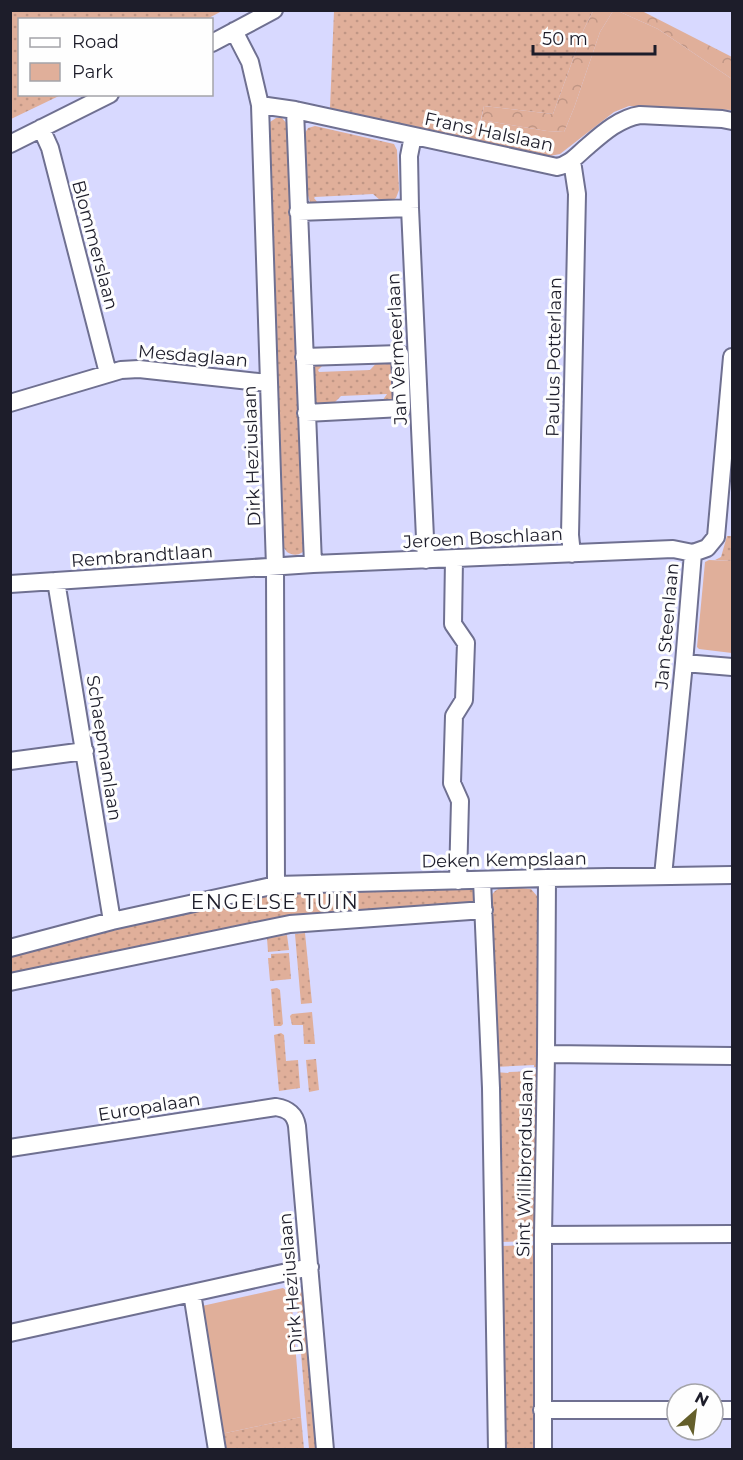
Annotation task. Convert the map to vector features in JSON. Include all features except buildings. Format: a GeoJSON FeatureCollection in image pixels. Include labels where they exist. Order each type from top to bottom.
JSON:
{"type":"FeatureCollection","features":[{"type":"Feature","properties":{"kind":"street"},"geometry":{"type":"LineString","coordinates":[[213,42],[274,10]]}},
{"type":"Feature","properties":{"kind":"street","name":"Dirk Heziuslaan"},"geometry":{"type":"LineString","coordinates":[[234,31],[250,62],[260,105],[275,567],[276,885]]}},
{"type":"Feature","properties":{"kind":"street"},"geometry":{"type":"LineString","coordinates":[[10,144],[106,96]]}},
{"type":"Feature","properties":{"kind":"street","name":"Frans Halslaan"},"geometry":{"type":"LineString","coordinates":[[260,105],[295,110],[557,167],[572,161],[588,146],[628,117],[640,115],[722,119],[732,122]]}},
{"type":"Feature","properties":{"kind":"street"},"geometry":{"type":"LineString","coordinates":[[295,110],[297,212],[313,564]]}},
{"type":"Feature","properties":{"kind":"street","name":"Blommerslaan"},"geometry":{"type":"LineString","coordinates":[[41,128],[50,148],[108,373]]}},
{"type":"Feature","properties":{"kind":"street","name":"Jan Vermeerlaan"},"geometry":{"type":"LineString","coordinates":[[413,136],[409,156],[410,208],[426,560]]}},
{"type":"Feature","properties":{"kind":"street","name":"Paulus Potterlaan"},"geometry":{"type":"LineString","coordinates":[[572,161],[577,194],[572,554]]}},
{"type":"Feature","properties":{"kind":"street"},"geometry":{"type":"LineString","coordinates":[[297,212],[410,208]]}},
{"type":"Feature","properties":{"kind":"street"},"geometry":{"type":"LineString","coordinates":[[304,357],[400,354],[402,408],[306,413]]}},
{"type":"Feature","properties":{"kind":"street","name":"Jan Steenlaan"},"geometry":{"type":"LineString","coordinates":[[663,876],[693,552],[707,548],[716,537],[728,464],[732,357]]}},
{"type":"Feature","properties":{"kind":"street","name":"Mesdaglaan"},"geometry":{"type":"LineString","coordinates":[[10,403],[121,370],[139,369],[268,383]]}},
{"type":"Feature","properties":{"kind":"street","name":"Jeroen Boschlaan"},"geometry":{"type":"LineString","coordinates":[[275,567],[673,549],[693,552]]}},
{"type":"Feature","properties":{"kind":"street"},"geometry":{"type":"LineString","coordinates":[[454,559],[453,624],[466,643],[464,700],[454,716],[452,783],[460,801],[458,880]]}},
{"type":"Feature","properties":{"kind":"street","name":"Rembrandtlaan"},"geometry":{"type":"LineString","coordinates":[[10,584],[275,567]]}},
{"type":"Feature","properties":{"kind":"street","name":"Schaepmanlaan"},"geometry":{"type":"LineString","coordinates":[[56,581],[112,921]]}},
{"type":"Feature","properties":{"kind":"street"},"geometry":{"type":"LineString","coordinates":[[684,663],[732,667]]}},
{"type":"Feature","properties":{"kind":"street"},"geometry":{"type":"LineString","coordinates":[[10,761],[85,751]]}},
{"type":"Feature","properties":{"kind":"street","name":"Deken Kempslaan"},"geometry":{"type":"LineString","coordinates":[[10,948],[112,921],[276,885],[732,875]]}},
{"type":"Feature","properties":{"kind":"street","name":"Sint Willibrorduslaan"},"geometry":{"type":"LineString","coordinates":[[543,1449],[547,878]]}},
{"type":"Feature","properties":{"kind":"street","name":"Sint Willibrorduslaan"},"geometry":{"type":"LineString","coordinates":[[482,880],[490,1088],[497,1449]]}},
{"type":"Feature","properties":{"kind":"street"},"geometry":{"type":"LineString","coordinates":[[10,982],[290,924],[484,910]]}},
{"type":"Feature","properties":{"kind":"street"},"geometry":{"type":"LineString","coordinates":[[546,1054],[732,1056]]}},
{"type":"Feature","properties":{"kind":"street","name":"Europalaan"},"geometry":{"type":"LineString","coordinates":[[10,1148],[276,1107],[292,1114]]}},
{"type":"Feature","properties":{"kind":"street","name":"Dirk Heziuslaan"},"geometry":{"type":"LineString","coordinates":[[292,1114],[297,1126],[325,1449]]}},
{"type":"Feature","properties":{"kind":"street"},"geometry":{"type":"LineString","coordinates":[[543,1235],[732,1234]]}},
{"type":"Feature","properties":{"kind":"street"},"geometry":{"type":"LineString","coordinates":[[10,1333],[310,1267]]}},
{"type":"Feature","properties":{"kind":"street"},"geometry":{"type":"LineString","coordinates":[[192,1293],[217,1449]]}},
{"type":"Feature","properties":{"kind":"street"},"geometry":{"type":"LineString","coordinates":[[542,1410],[665,1410]]}},
{"type":"Feature","properties":{"kind":"green space"},"geometry":{"type":"Polygon","coordinates":[[[11,10],[222,10],[209,18],[18,18],[18,96],[59,96],[11,119],[11,10]]]}},
{"type":"Feature","properties":{"kind":"green space"},"geometry":{"type":"Polygon","coordinates":[[[334,11],[593,11],[584,29],[553,114],[484,106],[476,140],[330,108],[334,11]]]}},
{"type":"Feature","properties":{"kind":"green space"},"geometry":{"type":"Polygon","coordinates":[[[593,11],[613,11],[600,32],[564,132],[481,120],[484,106],[553,114],[584,29],[593,11]]]}},
{"type":"Feature","properties":{"kind":"green space"},"geometry":{"type":"Polygon","coordinates":[[[613,11],[618,11],[658,29],[732,79],[732,110],[629,106],[614,112],[560,154],[550,156],[476,140],[481,120],[564,132],[600,32],[613,11]]]}},
{"type":"Feature","properties":{"kind":"green space"},"geometry":{"type":"Polygon","coordinates":[[[618,11],[642,11],[732,57],[732,79],[658,29],[618,11]]]}},
{"type":"Feature","properties":{"kind":"green space"},"geometry":{"type":"Polygon","coordinates":[[[276,118],[282,118],[288,125],[307,547],[296,555],[287,552],[281,544],[267,124],[276,118]]]}},
{"type":"Feature","properties":{"kind":"green space"},"geometry":{"type":"Polygon","coordinates":[[[315,126],[394,144],[397,150],[399,190],[396,198],[391,201],[381,201],[373,194],[315,197],[319,204],[310,202],[307,192],[305,133],[308,128],[315,126]]]}},
{"type":"Feature","properties":{"kind":"green space"},"geometry":{"type":"Polygon","coordinates":[[[382,357],[392,361],[395,366],[394,399],[391,403],[380,404],[387,394],[341,396],[329,408],[318,406],[314,402],[312,369],[317,363],[326,362],[318,370],[319,372],[370,370],[382,357]]]}},
{"type":"Feature","properties":{"kind":"green space"},"geometry":{"type":"Polygon","coordinates":[[[727,536],[732,536],[732,561],[715,560],[721,557],[727,536]]]}},
{"type":"Feature","properties":{"kind":"green space"},"geometry":{"type":"Polygon","coordinates":[[[709,560],[732,561],[732,653],[697,647],[705,562],[709,560]]]}},
{"type":"Feature","properties":{"kind":"green space"},"geometry":{"type":"Polygon","coordinates":[[[511,887],[531,889],[538,900],[538,1067],[534,1065],[494,1067],[491,897],[496,890],[511,887]]]}},
{"type":"Feature","properties":{"kind":"green space"},"geometry":{"type":"Polygon","coordinates":[[[476,889],[475,903],[297,918],[11,977],[11,956],[116,927],[261,897],[293,893],[476,889]]]}},
{"type":"Feature","properties":{"kind":"green space"},"geometry":{"type":"Polygon","coordinates":[[[305,933],[312,1003],[301,1004],[295,934],[305,933]]]}},
{"type":"Feature","properties":{"kind":"green space"},"geometry":{"type":"Polygon","coordinates":[[[287,935],[289,950],[268,952],[267,938],[287,935]]]}},
{"type":"Feature","properties":{"kind":"green space"},"geometry":{"type":"Polygon","coordinates":[[[289,953],[291,979],[270,981],[268,958],[271,958],[271,954],[289,953]]]}},
{"type":"Feature","properties":{"kind":"green space"},"geometry":{"type":"Polygon","coordinates":[[[271,989],[280,990],[283,1024],[281,1026],[274,1026],[271,989]]]}},
{"type":"Feature","properties":{"kind":"green space"},"geometry":{"type":"Polygon","coordinates":[[[312,1012],[315,1044],[304,1044],[303,1025],[292,1025],[290,1016],[312,1012]]]}},
{"type":"Feature","properties":{"kind":"green space"},"geometry":{"type":"Polygon","coordinates":[[[281,1033],[284,1035],[286,1061],[298,1060],[300,1088],[279,1091],[274,1035],[281,1033]]]}},
{"type":"Feature","properties":{"kind":"green space"},"geometry":{"type":"Polygon","coordinates":[[[316,1059],[319,1090],[309,1092],[306,1060],[316,1059]]]}},
{"type":"Feature","properties":{"kind":"green space"},"geometry":{"type":"Polygon","coordinates":[[[537,1071],[537,1241],[499,1242],[495,1072],[537,1071]]]}},
{"type":"Feature","properties":{"kind":"green space"},"geometry":{"type":"Polygon","coordinates":[[[537,1245],[535,1449],[504,1449],[499,1246],[537,1245]]]}},
{"type":"Feature","properties":{"kind":"green space"},"geometry":{"type":"Polygon","coordinates":[[[283,1288],[291,1294],[301,1417],[221,1434],[202,1306],[283,1288]]]}},
{"type":"Feature","properties":{"kind":"green space"},"geometry":{"type":"Polygon","coordinates":[[[304,1292],[317,1449],[309,1449],[296,1293],[304,1292]]]}},
{"type":"Feature","properties":{"kind":"green space"},"geometry":{"type":"Polygon","coordinates":[[[301,1417],[304,1449],[223,1449],[221,1434],[301,1417]]]}},
{"type":"Feature","properties":{"kind":"district","name":"ENGELSE TUIN"},"geometry":{"type":"Point","coordinates":[275,902]}}]}
